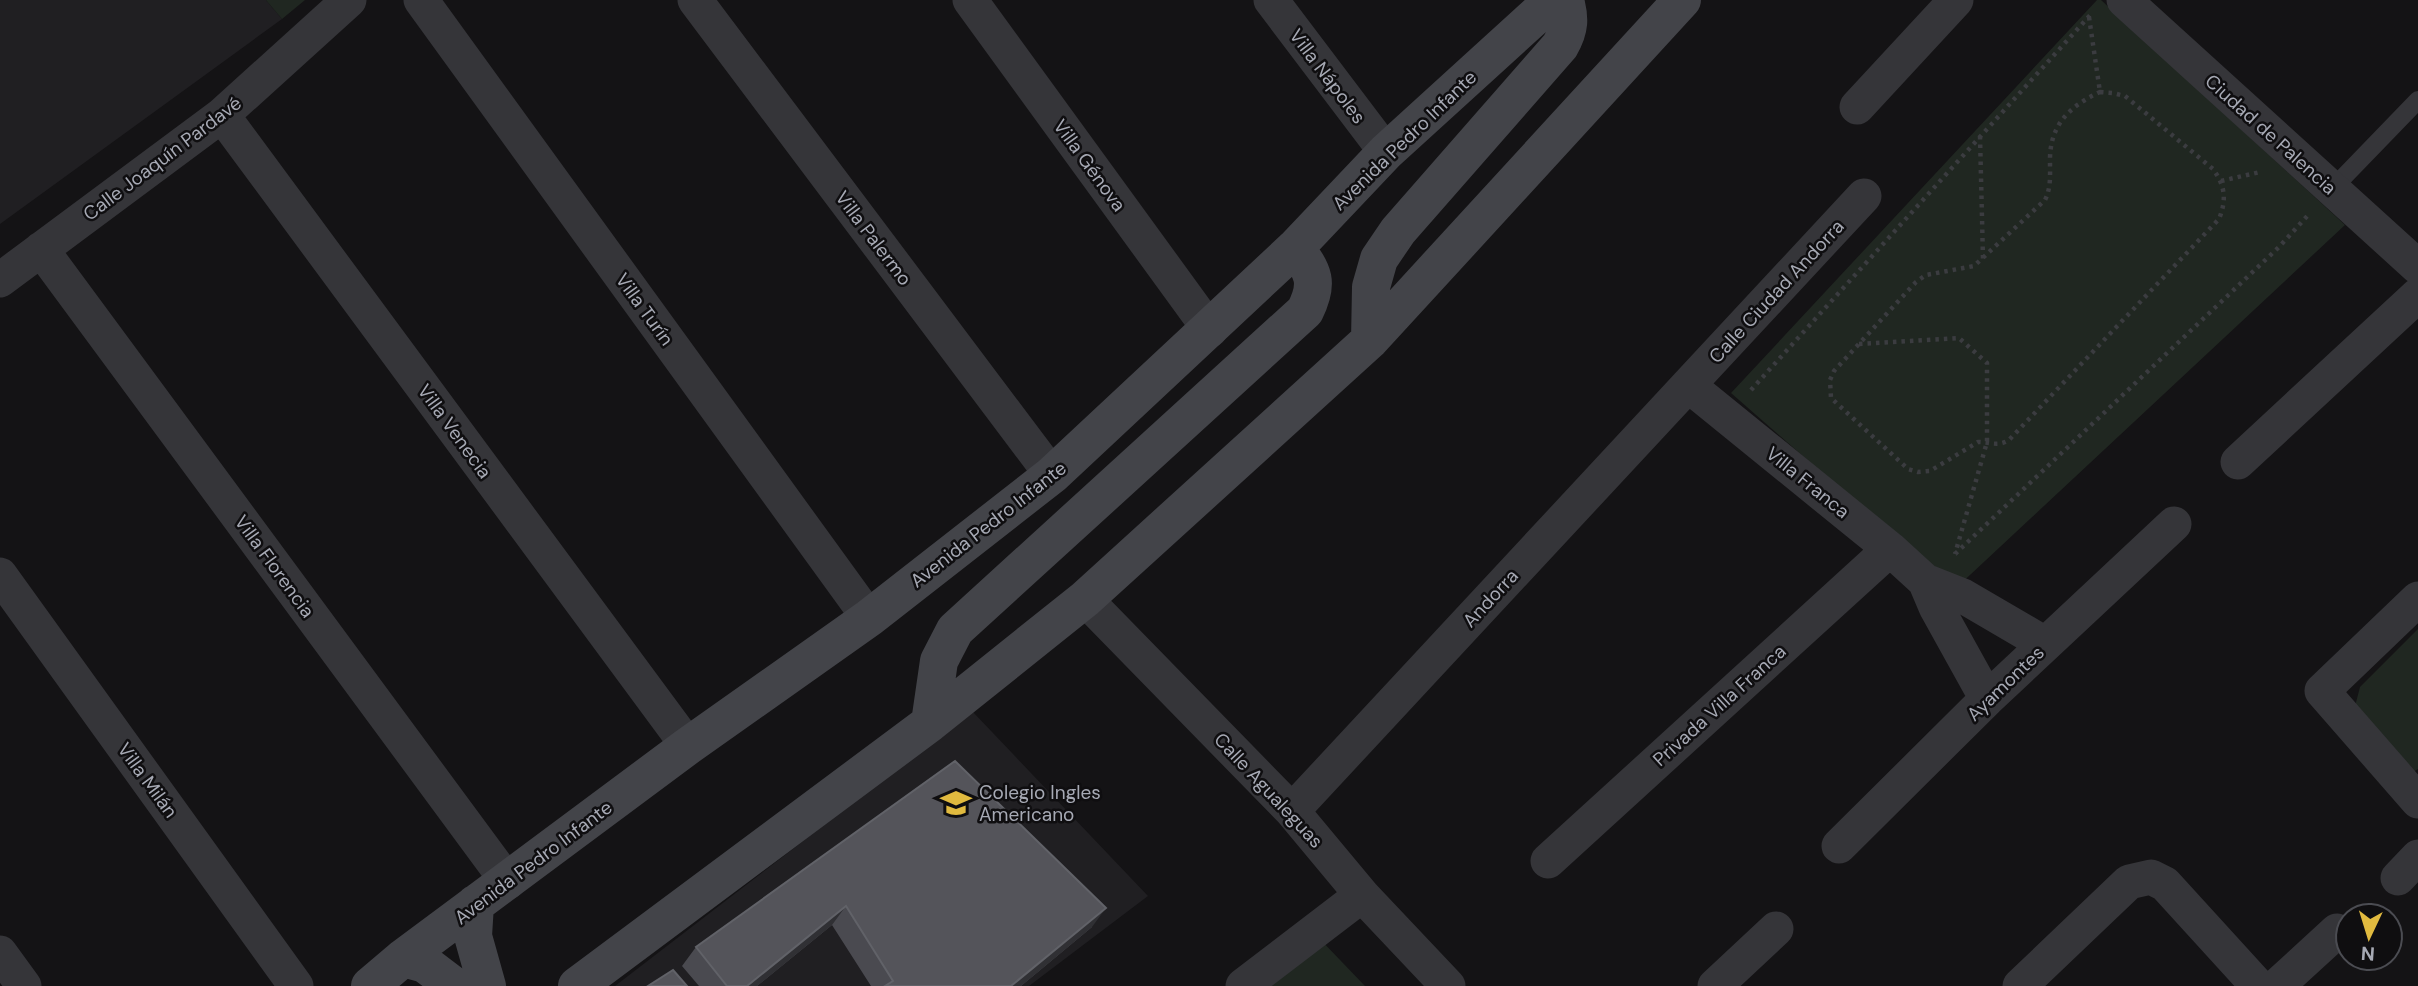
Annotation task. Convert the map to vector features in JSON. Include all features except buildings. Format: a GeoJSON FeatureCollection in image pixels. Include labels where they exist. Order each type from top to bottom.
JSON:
{"type":"FeatureCollection","features":[{"type":"Feature","properties":{"kind":"main road","name":"Avenida Pedro Infante"},"geometry":{"type":"LineString","coordinates":[[370,986],[475,904],[688,746],[869,618],[1052,475],[1295,248],[1386,152],[1553,0]]}},
{"type":"Feature","properties":{"kind":"main road"},"geometry":{"type":"LineString","coordinates":[[1370,340],[1371,287],[1379,259],[1398,231],[1560,46],[1570,18],[1565,0]]}},
{"type":"Feature","properties":{"kind":"main road"},"geometry":{"type":"LineString","coordinates":[[577,986],[930,723],[1085,599],[1370,340],[1682,0]]}},
{"type":"Feature","properties":{"kind":"main road"},"geometry":{"type":"LineString","coordinates":[[930,723],[939,661],[955,630],[1305,311],[1314,289],[1310,267],[1295,248]]}},
{"type":"Feature","properties":{"kind":"main road"},"geometry":{"type":"LineString","coordinates":[[475,904],[473,936],[487,986]]}},
{"type":"Feature","properties":{"kind":"main road"},"geometry":{"type":"LineString","coordinates":[[404,958],[425,964],[454,986]]}},
{"type":"Feature","properties":{"kind":"street","name":"Calle Joaquín Pardavé"},"geometry":{"type":"LineString","coordinates":[[0,280],[222,115],[349,0]]}},
{"type":"Feature","properties":{"kind":"street","name":"Villa Turín"},"geometry":{"type":"LineString","coordinates":[[421,0],[869,618]]}},
{"type":"Feature","properties":{"kind":"street","name":"Villa Palermo"},"geometry":{"type":"LineString","coordinates":[[695,0],[1052,475]]}},
{"type":"Feature","properties":{"kind":"street","name":"Villa Génova"},"geometry":{"type":"LineString","coordinates":[[970,0],[1210,330]]}},
{"type":"Feature","properties":{"kind":"street","name":"Villa Nápoles"},"geometry":{"type":"LineString","coordinates":[[1270,0],[1386,152]]}},
{"type":"Feature","properties":{"kind":"street"},"geometry":{"type":"LineString","coordinates":[[1857,107],[1955,0]]}},
{"type":"Feature","properties":{"kind":"street","name":"Ciudad de Palencia"},"geometry":{"type":"LineString","coordinates":[[2110,4],[2332,189],[2418,267]]}},
{"type":"Feature","properties":{"kind":"street","name":"Villa Venecia"},"geometry":{"type":"LineString","coordinates":[[222,115],[688,746]]}},
{"type":"Feature","properties":{"kind":"street","name":"Calle Ciudad Andorra"},"geometry":{"type":"LineString","coordinates":[[1688,385],[1864,196]]}},
{"type":"Feature","properties":{"kind":"street","name":"Villa Florencia"},"geometry":{"type":"LineString","coordinates":[[41,249],[508,882]]}},
{"type":"Feature","properties":{"kind":"street"},"geometry":{"type":"LineString","coordinates":[[2238,462],[2418,295]]}},
{"type":"Feature","properties":{"kind":"street","name":"Villa Franca"},"geometry":{"type":"LineString","coordinates":[[1688,385],[1891,549],[1925,581],[1964,596],[2045,644]]}},
{"type":"Feature","properties":{"kind":"street","name":"Andorra"},"geometry":{"type":"LineString","coordinates":[[1292,811],[1688,385]]}},
{"type":"Feature","properties":{"kind":"street","name":"Ayamontes"},"geometry":{"type":"LineString","coordinates":[[1839,846],[1987,699],[2174,524]]}},
{"type":"Feature","properties":{"kind":"street","name":"Privada Villa Franca"},"geometry":{"type":"LineString","coordinates":[[1548,861],[1891,549]]}},
{"type":"Feature","properties":{"kind":"street","name":"Villa Milán"},"geometry":{"type":"LineString","coordinates":[[0,575],[296,986]]}},
{"type":"Feature","properties":{"kind":"street","name":"Villa Franca"},"geometry":{"type":"LineString","coordinates":[[1925,581],[1936,607],[1987,699]]}},
{"type":"Feature","properties":{"kind":"street"},"geometry":{"type":"LineString","coordinates":[[2418,598],[2322,691],[2418,801]]}},
{"type":"Feature","properties":{"kind":"street","name":"Calle Agualeguas"},"geometry":{"type":"LineString","coordinates":[[1085,599],[1292,811],[1362,895],[1448,986]]}},
{"type":"Feature","properties":{"kind":"street"},"geometry":{"type":"LineString","coordinates":[[2020,986],[2129,882],[2151,877],[2165,884],[2258,986]]}},
{"type":"Feature","properties":{"kind":"street"},"geometry":{"type":"LineString","coordinates":[[1244,986],[1362,895]]}},
{"type":"Feature","properties":{"kind":"street"},"geometry":{"type":"LineString","coordinates":[[1716,986],[1776,929]]}},
{"type":"Feature","properties":{"kind":"street"},"geometry":{"type":"LineString","coordinates":[[2277,986],[2334,934]]}},
{"type":"Feature","properties":{"kind":"street"},"geometry":{"type":"LineString","coordinates":[[0,953],[24,986]]}},
{"type":"Feature","properties":{"kind":"lane"},"geometry":{"type":"LineString","coordinates":[[2332,189],[2418,100]]}},
{"type":"Feature","properties":{"kind":"path"},"geometry":{"type":"LineString","coordinates":[[1727,416],[2089,16],[2110,4]]}},
{"type":"Feature","properties":{"kind":"path"},"geometry":{"type":"LineString","coordinates":[[2089,16],[2100,92]]}},
{"type":"Feature","properties":{"kind":"path"},"geometry":{"type":"LineString","coordinates":[[2100,92],[2125,96],[2213,169],[2225,193],[2219,219],[2003,444],[1978,442],[1930,471],[1908,469],[1831,398],[1830,380],[1834,372],[1916,282],[1926,275],[1974,266],[2045,200],[2050,186],[2053,134],[2072,109],[2100,92]]}},
{"type":"Feature","properties":{"kind":"path"},"geometry":{"type":"LineString","coordinates":[[1980,136],[1983,260]]}},
{"type":"Feature","properties":{"kind":"path"},"geometry":{"type":"LineString","coordinates":[[1859,344],[1959,338],[1987,363],[1987,442],[1955,554],[2279,247],[2332,189]]}},
{"type":"Feature","properties":{"kind":"shaded area"},"geometry":{"type":"Polygon","coordinates":[[[0,0],[266,0],[282,19],[0,224],[0,0]]]}},
{"type":"Feature","properties":{"kind":"shaded area"},"geometry":{"type":"Polygon","coordinates":[[[266,0],[305,0],[282,19],[266,0]]]}},
{"type":"Feature","properties":{"kind":"shaded area"},"geometry":{"type":"Polygon","coordinates":[[[2097,0],[2101,0],[2345,225],[1955,589],[1731,393],[2097,0]]]}},
{"type":"Feature","properties":{"kind":"shaded area"},"geometry":{"type":"Polygon","coordinates":[[[2418,629],[2418,769],[2413,772],[2353,714],[2360,687],[2418,629]]]}},
{"type":"Feature","properties":{"kind":"shaded area","name":"Colegio Ingles Americano"},"geometry":{"type":"Polygon","coordinates":[[[972,711],[1148,896],[1029,986],[615,986],[972,711]]]}},
{"type":"Feature","properties":{"kind":"shaded area"},"geometry":{"type":"Polygon","coordinates":[[[1317,936],[1365,986],[1255,986],[1317,936]]]}},
{"type":"Feature","properties":{"kind":"place","name":"Colegio Ingles Americano"},"geometry":{"type":"Point","coordinates":[956,803]}}]}
